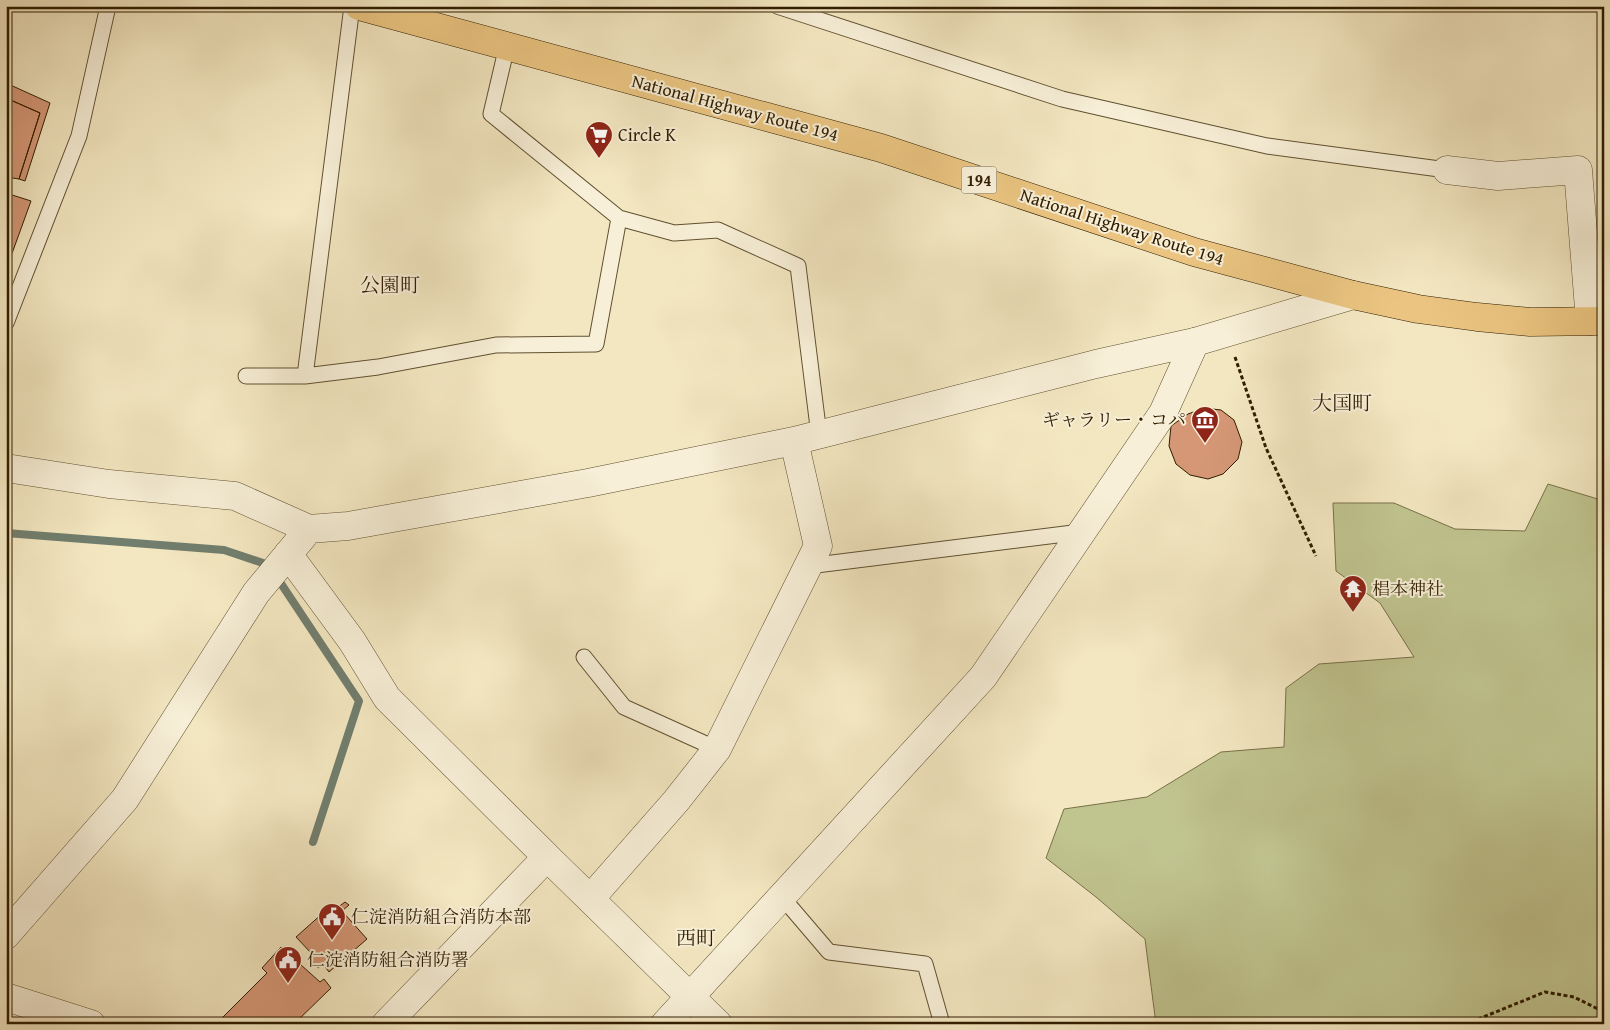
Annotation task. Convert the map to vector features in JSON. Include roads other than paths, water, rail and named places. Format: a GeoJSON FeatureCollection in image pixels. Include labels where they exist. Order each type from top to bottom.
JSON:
{"type":"FeatureCollection","features":[{"type":"Feature","properties":{"kind":"highway","name":"National Highway Route 194"},"geometry":{"type":"LineString","coordinates":[[359,6],[880,148],[1194,252],[1353,296],[1418,309],[1478,318],[1530,322],[1597,321]]}},
{"type":"Feature","properties":{"kind":"street"},"geometry":{"type":"LineString","coordinates":[[1447,170],[1498,176],[1578,170],[1597,321]]}},
{"type":"Feature","properties":{"kind":"street"},"geometry":{"type":"LineString","coordinates":[[6,468],[109,484],[235,496],[309,529],[348,526],[427,513],[807,438],[1096,364],[1195,342],[1353,296]]}},
{"type":"Feature","properties":{"kind":"street"},"geometry":{"type":"LineString","coordinates":[[665,1024],[983,677],[1163,413],[1195,342]]}},
{"type":"Feature","properties":{"kind":"street"},"geometry":{"type":"LineString","coordinates":[[590,899],[676,801],[717,749],[818,546],[807,438]]}},
{"type":"Feature","properties":{"kind":"street"},"geometry":{"type":"LineString","coordinates":[[6,935],[125,799],[256,593],[309,529]]}},
{"type":"Feature","properties":{"kind":"street"},"geometry":{"type":"LineString","coordinates":[[288,554],[352,641],[387,698],[718,1024]]}},
{"type":"Feature","properties":{"kind":"street"},"geometry":{"type":"LineString","coordinates":[[386,1024],[547,857]]}},
{"type":"Feature","properties":{"kind":"street"},"geometry":{"type":"LineString","coordinates":[[6,996],[90,1024]]}},
{"type":"Feature","properties":{"kind":"lane"},"geometry":{"type":"LineString","coordinates":[[6,323],[79,136],[108,6]]}},
{"type":"Feature","properties":{"kind":"lane"},"geometry":{"type":"LineString","coordinates":[[305,376],[352,6]]}},
{"type":"Feature","properties":{"kind":"lane"},"geometry":{"type":"LineString","coordinates":[[777,6],[1062,99],[1267,146],[1447,170]]}},
{"type":"Feature","properties":{"kind":"lane"},"geometry":{"type":"LineString","coordinates":[[507,46],[491,114],[619,218],[674,233],[718,230],[798,266],[807,438]]}},
{"type":"Feature","properties":{"kind":"lane"},"geometry":{"type":"LineString","coordinates":[[246,376],[305,376],[378,367],[496,345],[596,344],[619,218]]}},
{"type":"Feature","properties":{"kind":"lane"},"geometry":{"type":"LineString","coordinates":[[808,566],[1081,532]]}},
{"type":"Feature","properties":{"kind":"lane"},"geometry":{"type":"LineString","coordinates":[[584,657],[624,707],[717,749]]}},
{"type":"Feature","properties":{"kind":"lane"},"geometry":{"type":"LineString","coordinates":[[782,897],[829,952],[925,964],[942,1024]]}},
{"type":"Feature","properties":{"kind":"waterway"},"geometry":{"type":"LineString","coordinates":[[6,533],[224,550],[269,565],[270,567]]}},
{"type":"Feature","properties":{"kind":"waterway"},"geometry":{"type":"LineString","coordinates":[[276,576],[359,701],[313,842]]}},
{"type":"Feature","properties":{"kind":"place","name":"Circle K"},"geometry":{"type":"Point","coordinates":[599,159]}},
{"type":"Feature","properties":{"kind":"place","name":"ギャラリー・コパ"},"geometry":{"type":"Point","coordinates":[1205,444]}},
{"type":"Feature","properties":{"kind":"place","name":"椙本神社"},"geometry":{"type":"Point","coordinates":[1353,613]}},
{"type":"Feature","properties":{"kind":"place","name":"仁淀消防組合消防本部"},"geometry":{"type":"Point","coordinates":[332,941]}},
{"type":"Feature","properties":{"kind":"place","name":"仁淀消防組合消防署"},"geometry":{"type":"Point","coordinates":[288,984]}},
{"type":"Feature","properties":{"kind":"district","name":"公園町"},"geometry":{"type":"Point","coordinates":[390,285]}},
{"type":"Feature","properties":{"kind":"district","name":"大国町"},"geometry":{"type":"Point","coordinates":[1342,403]}},
{"type":"Feature","properties":{"kind":"district","name":"西町"},"geometry":{"type":"Point","coordinates":[696,938]}}]}
